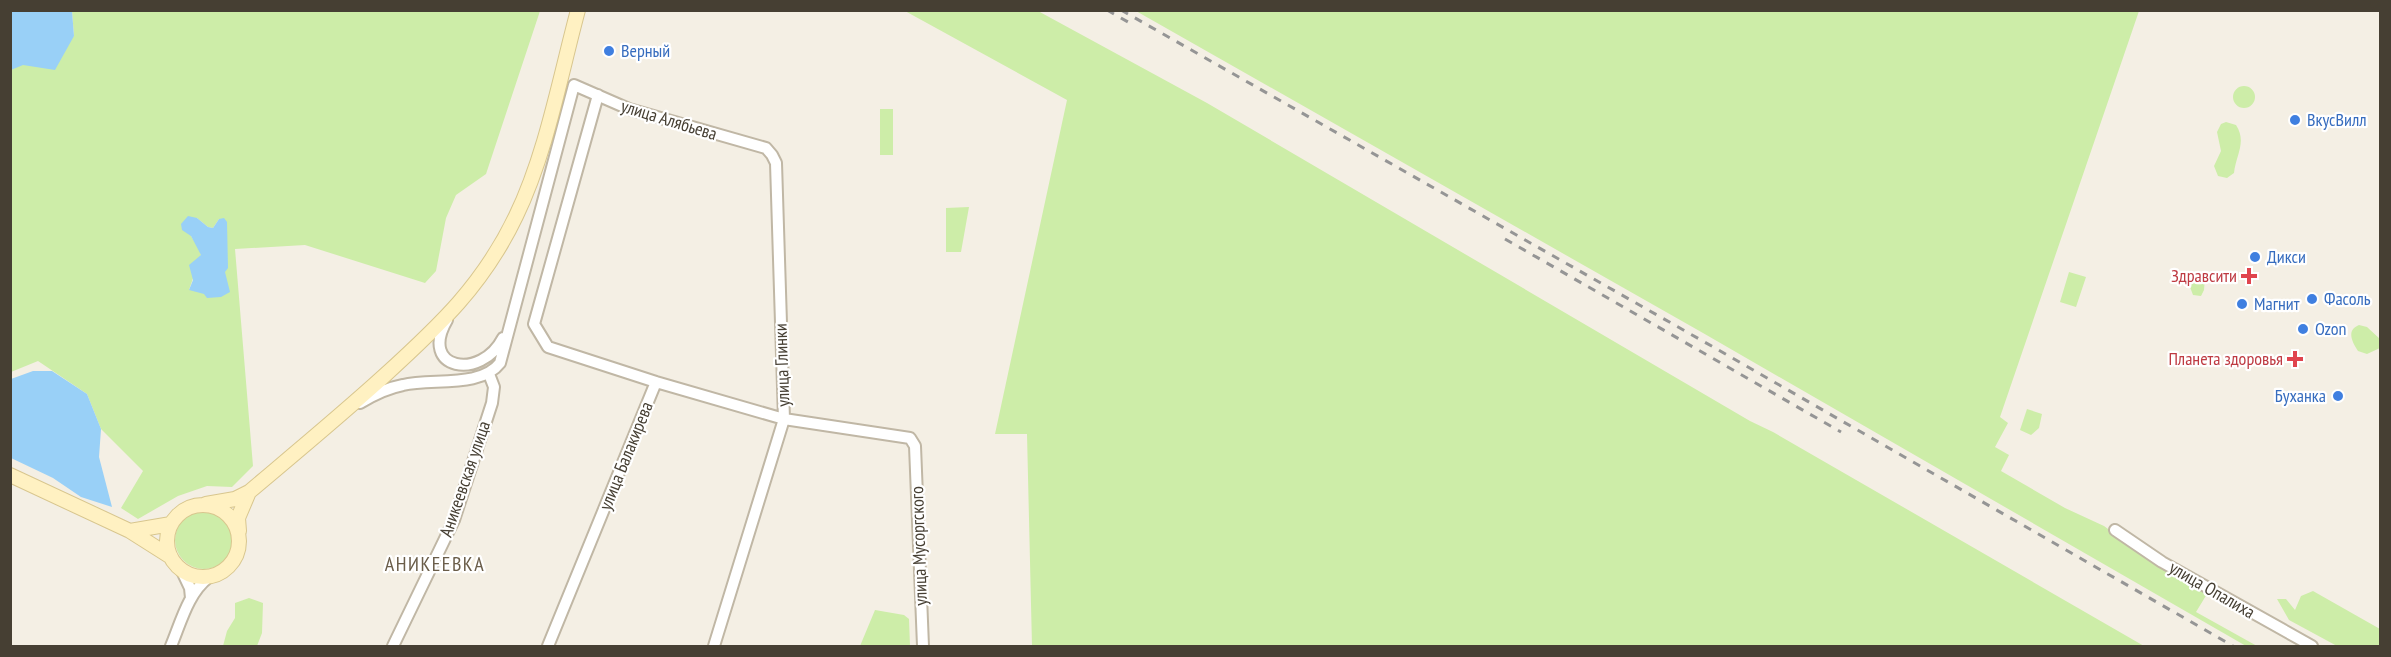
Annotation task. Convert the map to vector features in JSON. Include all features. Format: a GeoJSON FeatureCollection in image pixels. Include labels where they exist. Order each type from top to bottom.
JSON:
{"type":"FeatureCollection","features":[{"type":"Feature","properties":{"kind":"street"},"geometry":{"type":"LineString","coordinates":[[171,557],[167,546],[167,534],[171,524],[186,508],[235,499],[249,492],[337,418],[432,333],[468,294],[497,253],[517,214],[536,167],[578,10]]}},
{"type":"Feature","properties":{"kind":"street","name":"улица Алябьева"},"geometry":{"type":"LineString","coordinates":[[512,322],[574,86],[629,109],[766,148]]}},
{"type":"Feature","properties":{"kind":"street","name":"улица Балакирева"},"geometry":{"type":"LineString","coordinates":[[548,646],[656,382],[548,347],[534,324],[598,95]]}},
{"type":"Feature","properties":{"kind":"street","name":"улица Глинки"},"geometry":{"type":"LineString","coordinates":[[714,646],[784,419],[776,163],[766,148]]}},
{"type":"Feature","properties":{"kind":"street"},"geometry":{"type":"LineString","coordinates":[[451,312],[442,328],[440,350],[446,360],[461,365],[477,364],[488,358],[499,348],[512,322]]}},
{"type":"Feature","properties":{"kind":"street"},"geometry":{"type":"LineString","coordinates":[[337,418],[387,389],[422,382],[482,377],[489,374],[500,363],[512,322]]}},
{"type":"Feature","properties":{"kind":"street","name":"Аникеевская улица"},"geometry":{"type":"LineString","coordinates":[[393,646],[454,520],[492,403],[494,387],[489,374]]}},
{"type":"Feature","properties":{"kind":"street"},"geometry":{"type":"LineString","coordinates":[[656,382],[784,419]]}},
{"type":"Feature","properties":{"kind":"street","name":"улица Мусоргского"},"geometry":{"type":"LineString","coordinates":[[784,419],[910,438],[915,446],[923,646]]}},
{"type":"Feature","properties":{"kind":"street"},"geometry":{"type":"LineString","coordinates":[[10,475],[130,531],[171,557],[181,569],[190,588],[191,597]]}},
{"type":"Feature","properties":{"kind":"street"},"geometry":{"type":"LineString","coordinates":[[171,646],[191,597],[201,583],[230,566],[237,556],[240,545],[238,518],[249,492]]}},
{"type":"Feature","properties":{"kind":"street"},"geometry":{"type":"LineString","coordinates":[[206,504],[228,513],[239,533]]}},
{"type":"Feature","properties":{"kind":"street"},"geometry":{"type":"LineString","coordinates":[[130,531],[171,524]]}},
{"type":"Feature","properties":{"kind":"street","name":"улица Опалиха"},"geometry":{"type":"LineString","coordinates":[[2115,530],[2162,562],[2312,646]]}},
{"type":"Feature","properties":{"kind":"street"},"geometry":{"type":"LineString","coordinates":[[181,569],[197,576],[209,577]]}},
{"type":"Feature","properties":{"kind":"green space"},"geometry":{"type":"Polygon","coordinates":[[[72,11],[540,11],[486,174],[456,195],[446,218],[436,271],[425,283],[305,245],[235,249],[253,466],[232,487],[207,486],[178,496],[138,519],[121,508],[143,471],[101,429],[87,394],[38,361],[11,372],[11,70],[74,36],[72,11]],[[197,218],[191,236],[201,255],[189,290],[225,272],[219,219],[213,228],[208,227],[197,218]]]}},
{"type":"Feature","properties":{"kind":"green space"},"geometry":{"type":"Polygon","coordinates":[[[905,11],[1038,11],[1207,103],[1750,421],[1773,432],[2144,646],[1032,646],[1027,434],[995,434],[1067,100],[905,11]]]}},
{"type":"Feature","properties":{"kind":"green space"},"geometry":{"type":"Polygon","coordinates":[[[1136,11],[2139,11],[2000,417],[2008,423],[1995,447],[2009,455],[2001,471],[2065,508],[2104,526],[2164,570],[2207,594],[2196,612],[2257,646],[2246,646],[1703,333],[1136,11]]]}},
{"type":"Feature","properties":{"kind":"green space"},"geometry":{"type":"Polygon","coordinates":[[[2244,86],[2252,89],[2255,97],[2252,105],[2244,108],[2236,105],[2233,97],[2236,89],[2244,86]]]}},
{"type":"Feature","properties":{"kind":"green space"},"geometry":{"type":"Polygon","coordinates":[[[880,109],[893,109],[893,155],[880,155],[880,109]]]}},
{"type":"Feature","properties":{"kind":"green space"},"geometry":{"type":"Polygon","coordinates":[[[2226,122],[2236,125],[2241,137],[2234,173],[2227,178],[2218,176],[2214,166],[2221,151],[2217,132],[2221,124],[2226,122]]]}},
{"type":"Feature","properties":{"kind":"green space"},"geometry":{"type":"Polygon","coordinates":[[[969,207],[961,252],[946,252],[946,208],[969,207]]]}},
{"type":"Feature","properties":{"kind":"green space"},"geometry":{"type":"Polygon","coordinates":[[[2069,272],[2086,277],[2076,307],[2060,302],[2069,272]]]}},
{"type":"Feature","properties":{"kind":"green space"},"geometry":{"type":"Polygon","coordinates":[[[2188,272],[2205,278],[2201,296],[2193,295],[2190,287],[2183,281],[2183,275],[2188,272]]]}},
{"type":"Feature","properties":{"kind":"green space"},"geometry":{"type":"Polygon","coordinates":[[[2359,325],[2367,327],[2380,339],[2380,348],[2367,354],[2358,351],[2351,333],[2359,325]]]}},
{"type":"Feature","properties":{"kind":"green space"},"geometry":{"type":"Polygon","coordinates":[[[2027,409],[2042,414],[2039,428],[2031,435],[2020,430],[2027,409]]]}},
{"type":"Feature","properties":{"kind":"green space"},"geometry":{"type":"Polygon","coordinates":[[[204,511],[220,516],[228,524],[233,540],[228,556],[220,564],[204,569],[188,564],[180,556],[175,540],[180,524],[188,516],[204,511]]]}},
{"type":"Feature","properties":{"kind":"green space"},"geometry":{"type":"Polygon","coordinates":[[[2313,591],[2380,629],[2380,646],[2337,646],[2289,620],[2277,599],[2286,599],[2295,610],[2301,596],[2313,591]]]}},
{"type":"Feature","properties":{"kind":"green space"},"geometry":{"type":"Polygon","coordinates":[[[249,598],[263,603],[262,633],[257,646],[223,646],[227,631],[235,618],[235,603],[249,598]]]}},
{"type":"Feature","properties":{"kind":"green space"},"geometry":{"type":"Polygon","coordinates":[[[875,610],[904,615],[909,619],[910,646],[860,646],[875,610]]]}},
{"type":"Feature","properties":{"kind":"water"},"geometry":{"type":"Polygon","coordinates":[[[11,10],[72,11],[74,36],[55,70],[23,65],[11,70],[11,10]]]}},
{"type":"Feature","properties":{"kind":"water"},"geometry":{"type":"Polygon","coordinates":[[[188,216],[197,218],[208,227],[213,228],[219,219],[224,218],[227,222],[228,268],[225,272],[230,292],[221,297],[207,298],[204,294],[189,290],[193,280],[189,265],[201,255],[191,236],[182,230],[181,224],[188,216]]]}},
{"type":"Feature","properties":{"kind":"water"},"geometry":{"type":"Polygon","coordinates":[[[33,371],[52,371],[87,394],[101,429],[99,457],[112,507],[81,497],[53,478],[11,458],[11,379],[33,371]]]}},
{"type":"Feature","properties":{"kind":"railway"},"geometry":{"type":"LineString","coordinates":[[1107,10],[1128,22]]}},
{"type":"Feature","properties":{"kind":"railway"},"geometry":{"type":"LineString","coordinates":[[1121,10],[2233,646]]}},
{"type":"Feature","properties":{"kind":"railway"},"geometry":{"type":"LineString","coordinates":[[1505,239],[1841,432]]}},
{"type":"Feature","properties":{"kind":"place","name":"Верный"},"geometry":{"type":"Point","coordinates":[609,51]}},
{"type":"Feature","properties":{"kind":"place","name":"ВкусВилл"},"geometry":{"type":"Point","coordinates":[2295,120]}},
{"type":"Feature","properties":{"kind":"place","name":"Дикси"},"geometry":{"type":"Point","coordinates":[2255,257]}},
{"type":"Feature","properties":{"kind":"place","name":"Здравсити"},"geometry":{"type":"Point","coordinates":[2249,276]}},
{"type":"Feature","properties":{"kind":"place","name":"Фасоль"},"geometry":{"type":"Point","coordinates":[2312,299]}},
{"type":"Feature","properties":{"kind":"place","name":"Магнит"},"geometry":{"type":"Point","coordinates":[2242,304]}},
{"type":"Feature","properties":{"kind":"place","name":"Ozon"},"geometry":{"type":"Point","coordinates":[2303,329]}},
{"type":"Feature","properties":{"kind":"place","name":"Планета здоровья"},"geometry":{"type":"Point","coordinates":[2295,359]}},
{"type":"Feature","properties":{"kind":"place","name":"Буханка"},"geometry":{"type":"Point","coordinates":[2338,396]}},
{"type":"Feature","properties":{"kind":"district","name":"АНИКЕЕВКА"},"geometry":{"type":"Point","coordinates":[435,564]}}]}
